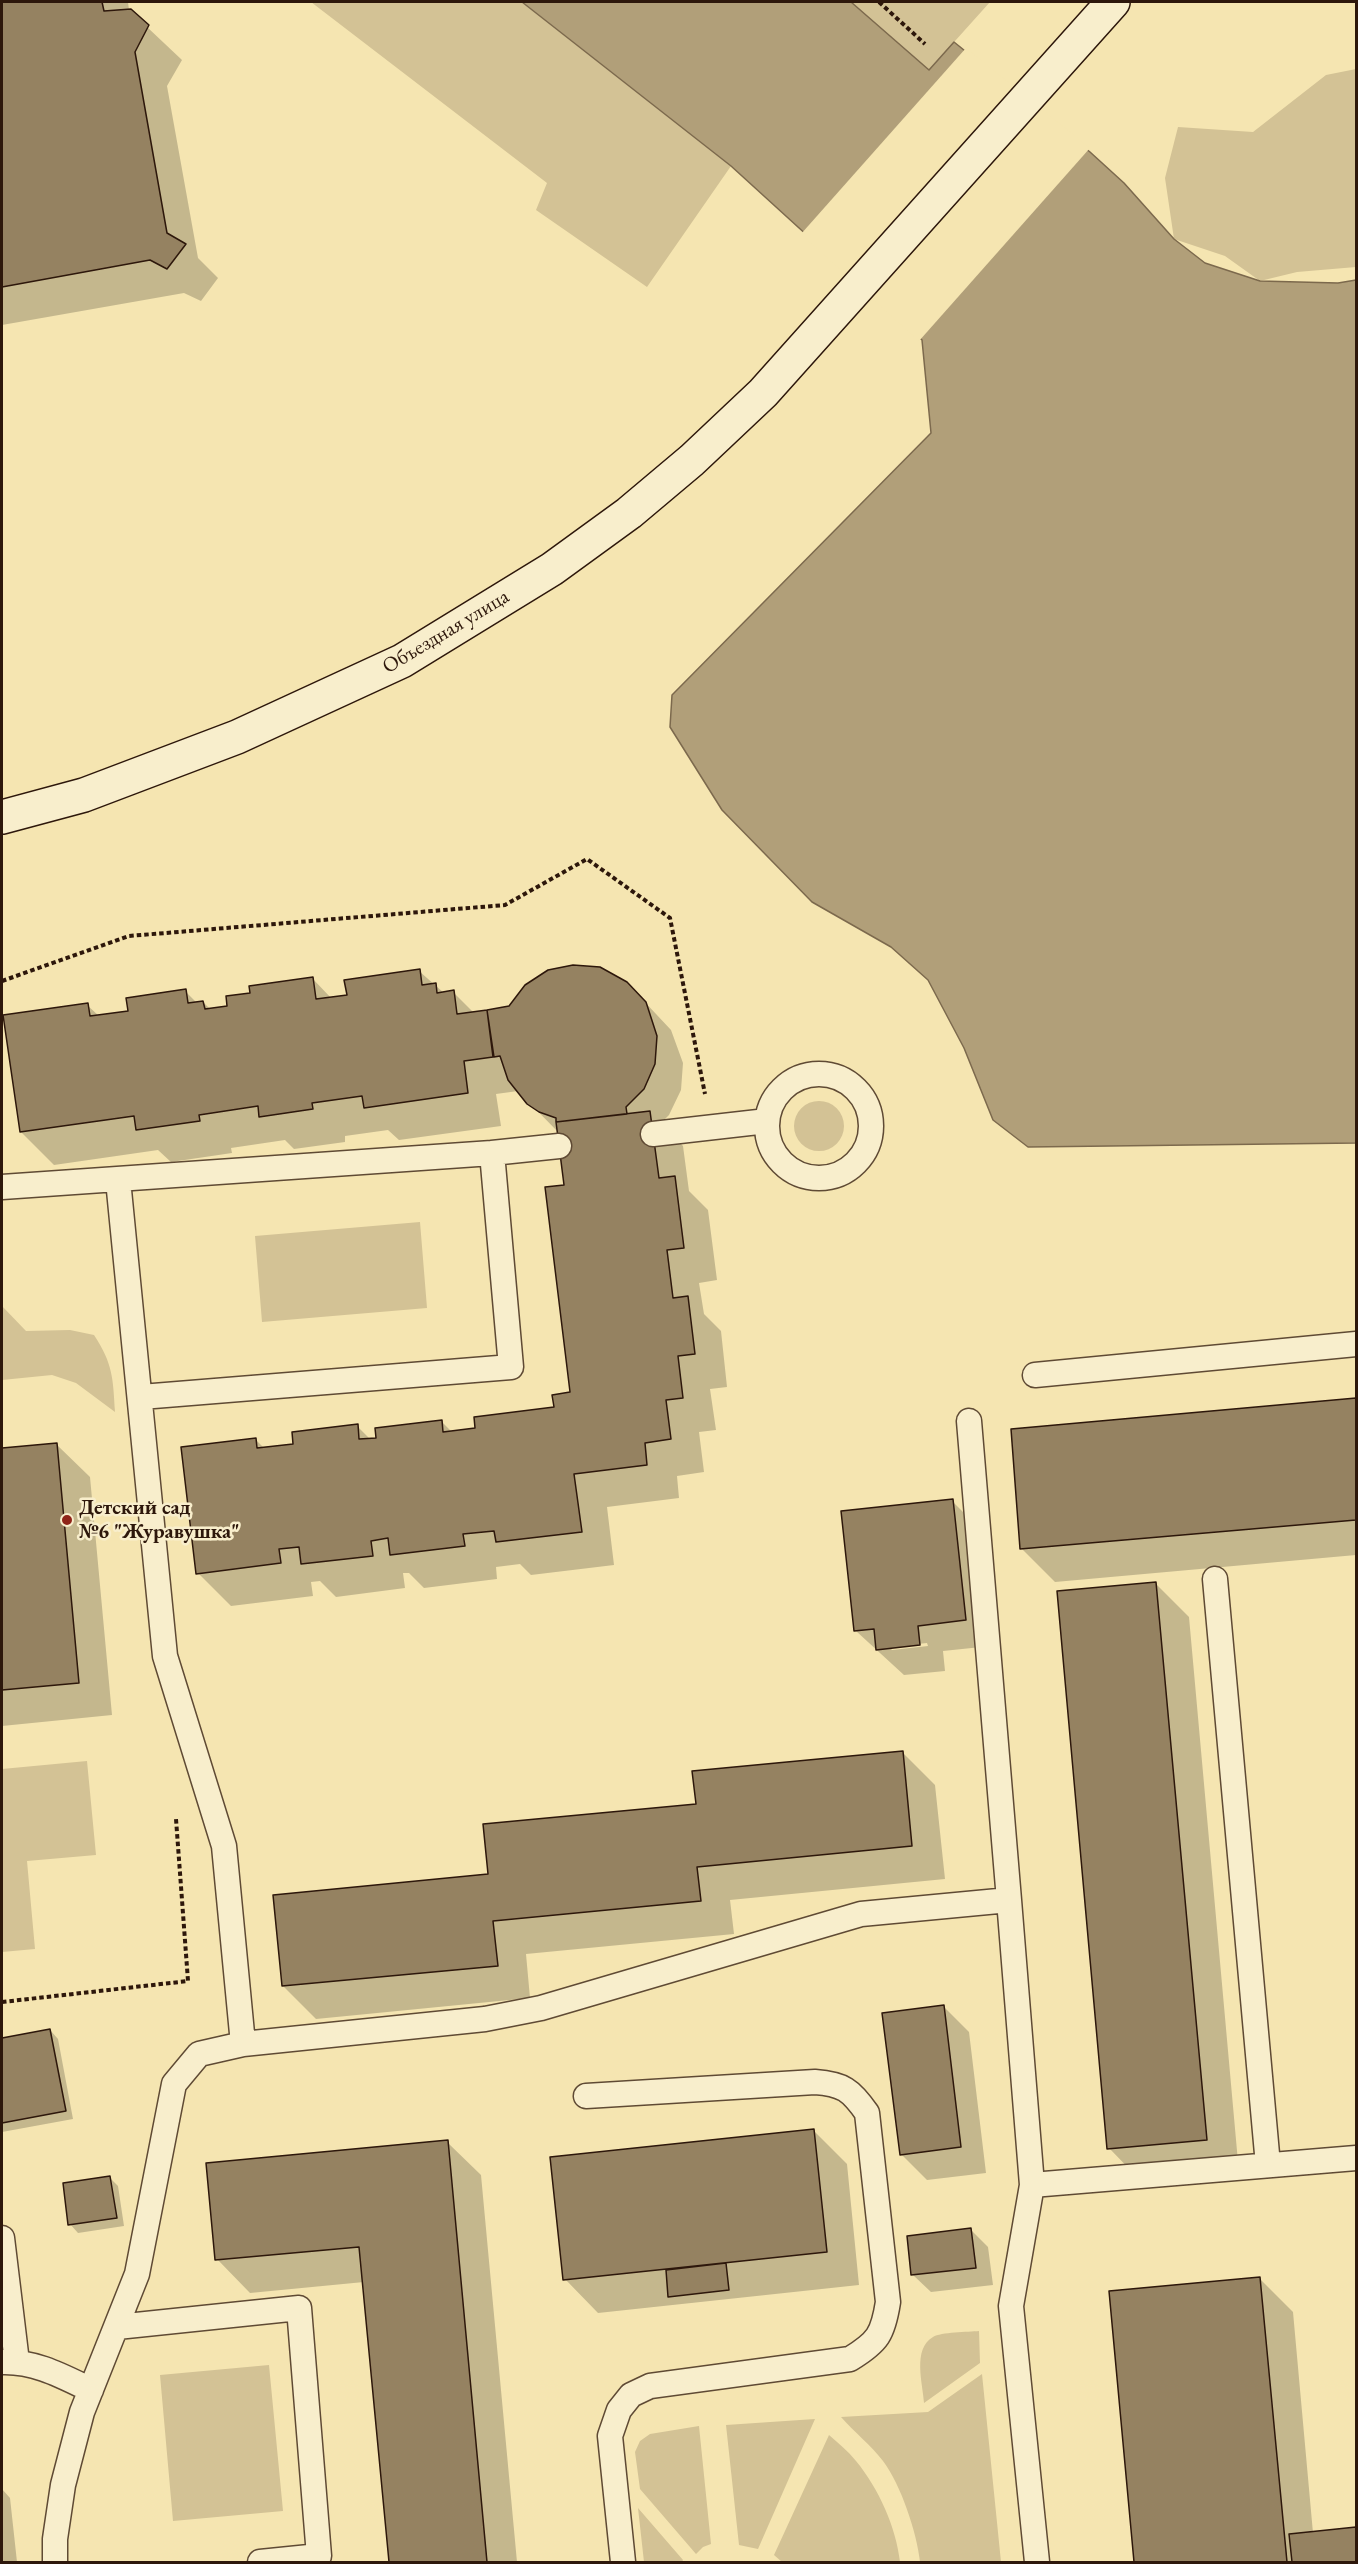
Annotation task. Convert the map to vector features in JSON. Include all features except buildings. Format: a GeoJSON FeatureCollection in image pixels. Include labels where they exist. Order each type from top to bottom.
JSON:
{"type":"FeatureCollection","features":[{"type":"Feature","properties":{"kind":"main road","name":"Объездная улица"},"geometry":{"type":"LineString","coordinates":[[2,817],[84,795],[237,737],[402,662],[552,569],[629,513],[692,460],[763,393],[1113,2]]}},
{"type":"Feature","properties":{"kind":"lane"},"geometry":{"type":"LineString","coordinates":[[809,1074],[830,1075],[848,1082],[861,1095],[870,1116],[870,1138],[862,1155],[849,1169],[829,1177],[807,1177],[790,1169],[776,1156],[767,1133],[767,1121],[776,1097],[790,1082],[809,1074]]}},
{"type":"Feature","properties":{"kind":"lane"},"geometry":{"type":"LineString","coordinates":[[653,1134],[767,1121]]}},
{"type":"Feature","properties":{"kind":"lane"},"geometry":{"type":"LineString","coordinates":[[2,1187],[492,1153],[560,1146]]}},
{"type":"Feature","properties":{"kind":"lane"},"geometry":{"type":"LineString","coordinates":[[141,1397],[511,1367],[492,1153]]}},
{"type":"Feature","properties":{"kind":"lane"},"geometry":{"type":"LineString","coordinates":[[118,1180],[165,1656],[224,1846],[243,2044]]}},
{"type":"Feature","properties":{"kind":"lane"},"geometry":{"type":"LineString","coordinates":[[1035,1375],[1356,1344]]}},
{"type":"Feature","properties":{"kind":"lane"},"geometry":{"type":"LineString","coordinates":[[969,1421],[1032,2185],[1011,2306],[1037,2562]]}},
{"type":"Feature","properties":{"kind":"lane"},"geometry":{"type":"LineString","coordinates":[[1215,1579],[1268,2165]]}},
{"type":"Feature","properties":{"kind":"lane"},"geometry":{"type":"LineString","coordinates":[[55,2562],[55,2539],[63,2485],[82,2412],[137,2274],[174,2084],[199,2054],[243,2044],[485,2019],[540,2008],[861,1914],[1009,1900]]}},
{"type":"Feature","properties":{"kind":"lane"},"geometry":{"type":"LineString","coordinates":[[586,2096],[815,2082],[836,2084],[854,2095],[867,2113],[888,2302],[884,2325],[871,2346],[850,2359],[650,2386],[631,2395],[619,2410],[610,2436],[623,2562]]}},
{"type":"Feature","properties":{"kind":"lane"},"geometry":{"type":"LineString","coordinates":[[1032,2185],[1356,2158]]}},
{"type":"Feature","properties":{"kind":"lane"},"geometry":{"type":"LineString","coordinates":[[2,2238],[9,2362],[40,2367],[91,2390]]}},
{"type":"Feature","properties":{"kind":"lane"},"geometry":{"type":"LineString","coordinates":[[117,2327],[298,2308],[319,2556],[260,2562]]}},
{"type":"Feature","properties":{"kind":"path"},"geometry":{"type":"LineString","coordinates":[[879,2],[926,44]]}},
{"type":"Feature","properties":{"kind":"path"},"geometry":{"type":"LineString","coordinates":[[2,981],[129,936],[505,905],[587,859],[670,918],[712,1128]]}},
{"type":"Feature","properties":{"kind":"path"},"geometry":{"type":"LineString","coordinates":[[2,2002],[188,1981],[176,1807]]}},
{"type":"Feature","properties":{"kind":"shaded area"},"geometry":{"type":"Polygon","coordinates":[[[311,2],[522,2],[731,166],[647,287],[536,210],[547,183],[311,2]]]}},
{"type":"Feature","properties":{"kind":"shaded area"},"geometry":{"type":"Polygon","coordinates":[[[522,2],[851,2],[929,70],[954,42],[1090,152],[1124,183],[1174,239],[1205,263],[1260,281],[1338,283],[1356,280],[1356,1143],[1028,1147],[993,1120],[964,1048],[928,980],[891,947],[812,902],[722,810],[670,727],[672,695],[931,433],[922,340],[731,166],[522,2]]]}},
{"type":"Feature","properties":{"kind":"shaded area"},"geometry":{"type":"Polygon","coordinates":[[[851,2],[990,2],[929,70],[851,2]]]}},
{"type":"Feature","properties":{"kind":"shaded area"},"geometry":{"type":"Polygon","coordinates":[[[1356,69],[1356,267],[1297,272],[1260,281],[1225,256],[1174,239],[1165,178],[1178,127],[1253,132],[1326,75],[1356,69]]]}},
{"type":"Feature","properties":{"kind":"shaded area"},"geometry":{"type":"Polygon","coordinates":[[[819,1101],[833,1105],[840,1112],[844,1126],[840,1140],[833,1147],[819,1151],[805,1147],[798,1140],[794,1126],[798,1112],[805,1105],[819,1101]]]}},
{"type":"Feature","properties":{"kind":"shaded area"},"geometry":{"type":"Polygon","coordinates":[[[420,1222],[427,1308],[262,1322],[255,1236],[420,1222]]]}},
{"type":"Feature","properties":{"kind":"shaded area"},"geometry":{"type":"Polygon","coordinates":[[[2,1306],[26,1331],[70,1330],[94,1335],[105,1354],[111,1372],[115,1412],[76,1383],[52,1375],[2,1380],[2,1306]]]}},
{"type":"Feature","properties":{"kind":"shaded area"},"geometry":{"type":"Polygon","coordinates":[[[87,1761],[96,1855],[27,1861],[35,1949],[2,1952],[2,1769],[87,1761]]]}},
{"type":"Feature","properties":{"kind":"shaded area"},"geometry":{"type":"Polygon","coordinates":[[[979,2331],[980,2363],[924,2403],[920,2367],[923,2350],[927,2343],[933,2337],[942,2334],[979,2331]]]}},
{"type":"Feature","properties":{"kind":"shaded area"},"geometry":{"type":"Polygon","coordinates":[[[269,2365],[283,2511],[173,2521],[160,2375],[269,2365]]]}},
{"type":"Feature","properties":{"kind":"shaded area"},"geometry":{"type":"Polygon","coordinates":[[[982,2374],[1001,2562],[920,2562],[907,2510],[890,2471],[873,2449],[841,2417],[928,2412],[982,2374]]]}},
{"type":"Feature","properties":{"kind":"shaded area"},"geometry":{"type":"Polygon","coordinates":[[[815,2419],[758,2549],[739,2545],[726,2425],[815,2419]]]}},
{"type":"Feature","properties":{"kind":"shaded area"},"geometry":{"type":"Polygon","coordinates":[[[699,2426],[711,2544],[703,2547],[696,2554],[640,2489],[635,2452],[640,2441],[650,2434],[699,2426]]]}},
{"type":"Feature","properties":{"kind":"shaded area"},"geometry":{"type":"Polygon","coordinates":[[[829,2435],[856,2461],[879,2496],[895,2535],[900,2562],[782,2562],[774,2555],[829,2435]]]}},
{"type":"Feature","properties":{"kind":"shaded area"},"geometry":{"type":"Polygon","coordinates":[[[638,2508],[683,2560],[682,2562],[644,2562],[638,2508]]]}},
{"type":"Feature","properties":{"kind":"pier"},"geometry":{"type":"Polygon","coordinates":[[[966,48],[1090,148],[919,341],[801,234],[966,48]]]}},
{"type":"Feature","properties":{"kind":"place","name":"Детский сад №6 \"Журавушка\""},"geometry":{"type":"Point","coordinates":[67,1520]}}]}
